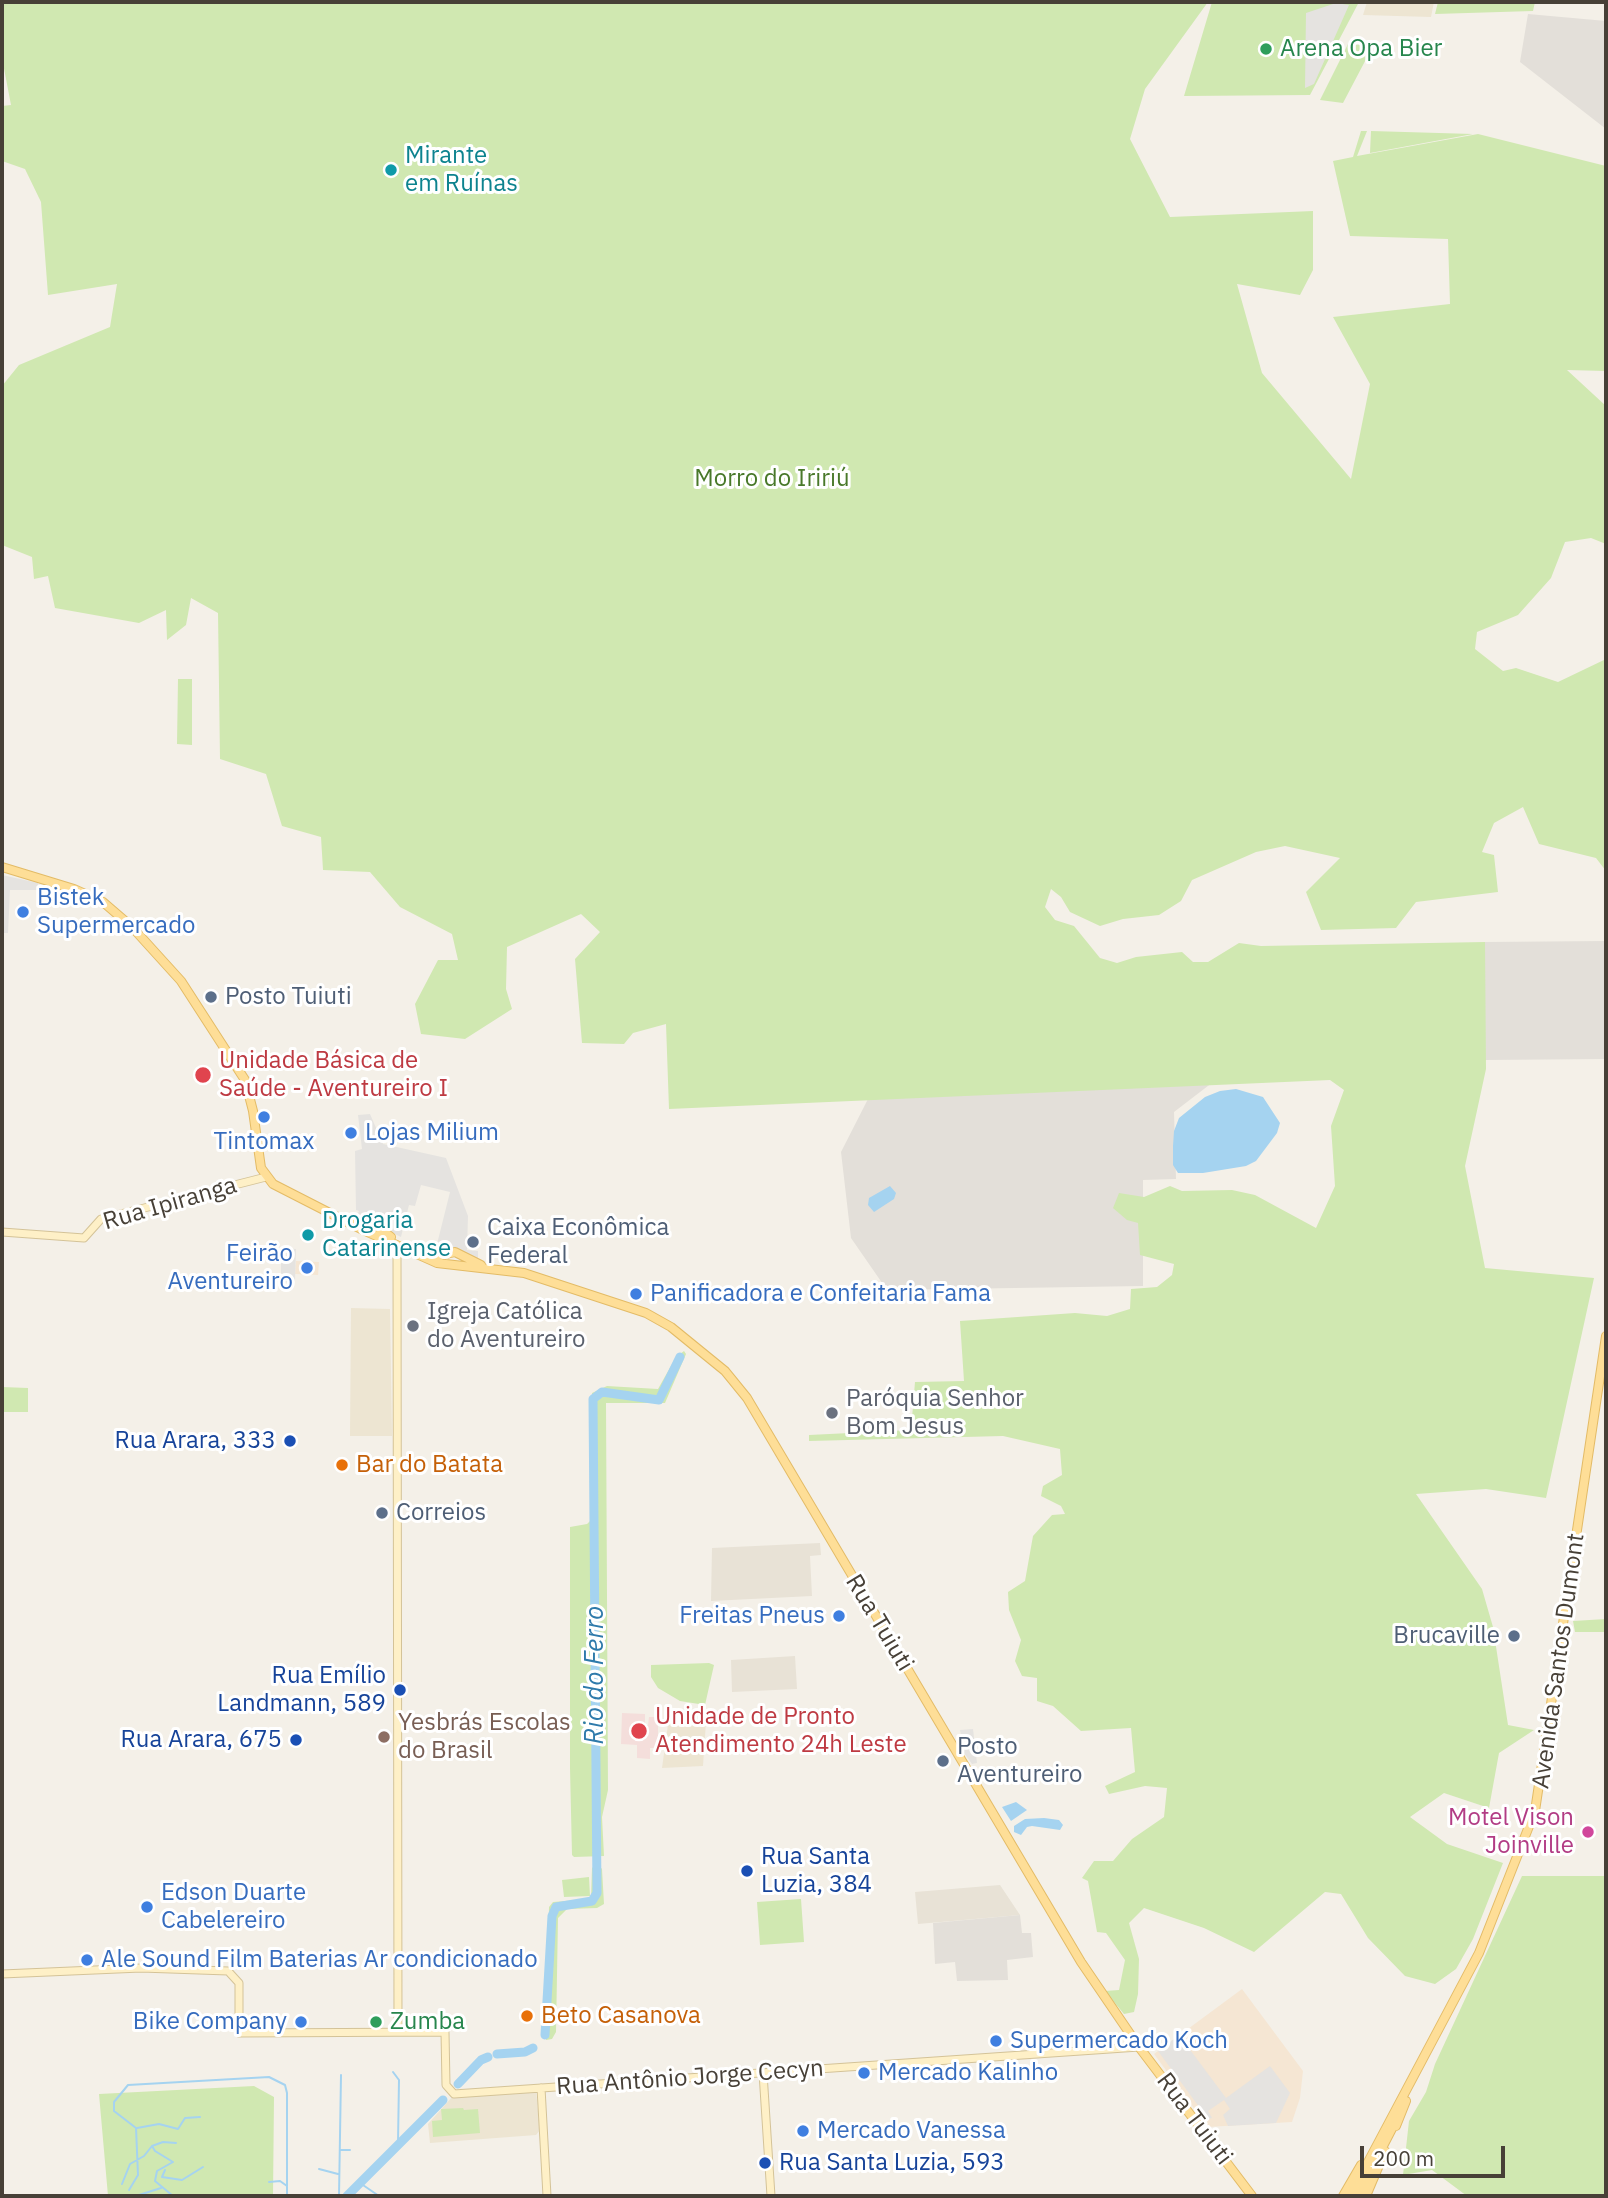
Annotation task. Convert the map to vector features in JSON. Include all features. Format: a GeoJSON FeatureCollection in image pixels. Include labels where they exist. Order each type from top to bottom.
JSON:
{"type":"FeatureCollection","features":[{"type":"Feature","properties":{"kind":"main road"},"geometry":{"type":"LineString","coordinates":[[2,867],[74,889],[103,902],[132,927],[180,981],[245,1080],[253,1111],[259,1161],[266,1177]]}},
{"type":"Feature","properties":{"kind":"main road","name":"Rua Tuiuti"},"geometry":{"type":"LineString","coordinates":[[266,1177],[277,1186],[347,1222],[437,1263],[524,1272],[646,1313],[700,1348],[732,1379],[1068,1941],[1139,2047],[1252,2196]]}},
{"type":"Feature","properties":{"kind":"main road"},"geometry":{"type":"LineString","coordinates":[[347,1222],[366,1219],[363,1230]]}},
{"type":"Feature","properties":{"kind":"main road","name":"Rua Tuiuti"},"geometry":{"type":"LineString","coordinates":[[366,1219],[385,1234],[433,1255],[458,1253],[489,1268]]}},
{"type":"Feature","properties":{"kind":"main road"},"geometry":{"type":"LineString","coordinates":[[456,1266],[458,1253]]}},
{"type":"Feature","properties":{"kind":"main road","name":"Avenida Santos Dumont"},"geometry":{"type":"LineString","coordinates":[[1350,2196],[1479,1953],[1519,1858],[1538,1802],[1606,1336]]}},
{"type":"Feature","properties":{"kind":"main road","name":"Avenida Santos Dumont"},"geometry":{"type":"LineString","coordinates":[[1357,2196],[1487,1948],[1530,1844],[1543,1802],[1606,1372]]}},
{"type":"Feature","properties":{"kind":"main road"},"geometry":{"type":"LineString","coordinates":[[1366,2196],[1406,2101]]}},
{"type":"Feature","properties":{"kind":"main road"},"geometry":{"type":"LineString","coordinates":[[1343,2196],[1385,2131]]}},
{"type":"Feature","properties":{"kind":"street","name":"Rua Ipiranga"},"geometry":{"type":"LineString","coordinates":[[2,1232],[81,1238],[90,1235],[101,1219],[266,1177]]}},
{"type":"Feature","properties":{"kind":"street"},"geometry":{"type":"LineString","coordinates":[[2,1974],[65,1970],[228,1971],[239,1983],[239,2033],[398,2032],[397,1245]]}},
{"type":"Feature","properties":{"kind":"street","name":"Rua Antônio Jorge Cecyn"},"geometry":{"type":"LineString","coordinates":[[398,2032],[445,2032],[446,2085],[450,2092],[1139,2047]]}},
{"type":"Feature","properties":{"kind":"street"},"geometry":{"type":"LineString","coordinates":[[763,2073],[771,2196]]}},
{"type":"Feature","properties":{"kind":"street"},"geometry":{"type":"LineString","coordinates":[[541,2088],[547,2196]]}},
{"type":"Feature","properties":{"kind":"shaded area"},"geometry":{"type":"Polygon","coordinates":[[[1367,2],[1434,2],[1431,17],[1363,15],[1367,2]]]}},
{"type":"Feature","properties":{"kind":"shaded area"},"geometry":{"type":"Polygon","coordinates":[[[1336,3],[1349,5],[1314,84],[1305,88],[1306,13],[1336,3]]]}},
{"type":"Feature","properties":{"kind":"shaded area"},"geometry":{"type":"Polygon","coordinates":[[[1528,14],[1606,21],[1606,129],[1520,62],[1528,14]]]}},
{"type":"Feature","properties":{"kind":"shaded area"},"geometry":{"type":"Polygon","coordinates":[[[2,875],[38,883],[38,890],[10,890],[8,933],[2,933],[2,875]]]}},
{"type":"Feature","properties":{"kind":"shaded area"},"geometry":{"type":"Polygon","coordinates":[[[1606,941],[1606,1059],[1485,1060],[1485,942],[1606,941]]]}},
{"type":"Feature","properties":{"kind":"shaded area"},"geometry":{"type":"Polygon","coordinates":[[[1217,1079],[1174,1112],[1176,1179],[1143,1180],[1143,1286],[887,1290],[851,1238],[841,1152],[868,1099],[1217,1079]]]}},
{"type":"Feature","properties":{"kind":"shaded area"},"geometry":{"type":"Polygon","coordinates":[[[370,1114],[383,1144],[446,1158],[468,1216],[467,1250],[478,1251],[478,1259],[435,1252],[450,1192],[421,1185],[415,1206],[409,1205],[401,1237],[357,1215],[359,1211],[356,1210],[355,1151],[362,1149],[358,1115],[370,1114]]]}},
{"type":"Feature","properties":{"kind":"shaded area"},"geometry":{"type":"Polygon","coordinates":[[[281,1248],[296,1249],[295,1281],[281,1284],[281,1248]]]}},
{"type":"Feature","properties":{"kind":"shaded area","name":"Feirão Aventureiro"},"geometry":{"type":"Polygon","coordinates":[[[296,1261],[319,1262],[318,1275],[295,1274],[296,1261]]]}},
{"type":"Feature","properties":{"kind":"shaded area"},"geometry":{"type":"Polygon","coordinates":[[[351,1308],[390,1309],[392,1436],[350,1436],[351,1308]]]}},
{"type":"Feature","properties":{"kind":"shaded area"},"geometry":{"type":"Polygon","coordinates":[[[820,1543],[821,1555],[810,1556],[812,1596],[711,1601],[712,1548],[820,1543]]]}},
{"type":"Feature","properties":{"kind":"shaded area"},"geometry":{"type":"Polygon","coordinates":[[[795,1656],[797,1689],[732,1692],[731,1660],[795,1656]]]}},
{"type":"Feature","properties":{"kind":"shaded area"},"geometry":{"type":"Polygon","coordinates":[[[670,1710],[706,1722],[703,1766],[662,1768],[670,1710]]]}},
{"type":"Feature","properties":{"kind":"shaded area","name":"Unidade de Pronto Atendimento 24h Leste"},"geometry":{"type":"Polygon","coordinates":[[[622,1713],[645,1714],[645,1725],[648,1725],[649,1717],[658,1717],[658,1748],[650,1748],[650,1759],[637,1758],[637,1745],[621,1744],[622,1713]]]}},
{"type":"Feature","properties":{"kind":"shaded area"},"geometry":{"type":"Polygon","coordinates":[[[973,1729],[977,1763],[972,1764],[964,1753],[960,1730],[973,1729]]]}},
{"type":"Feature","properties":{"kind":"shaded area"},"geometry":{"type":"Polygon","coordinates":[[[1000,1885],[1020,1915],[918,1924],[915,1892],[1000,1885]]]}},
{"type":"Feature","properties":{"kind":"shaded area"},"geometry":{"type":"Polygon","coordinates":[[[1020,1915],[1022,1933],[1031,1933],[1033,1957],[1007,1960],[1008,1980],[957,1981],[955,1962],[935,1964],[933,1923],[1020,1915]]]}},
{"type":"Feature","properties":{"kind":"shaded area"},"geometry":{"type":"Polygon","coordinates":[[[1242,1989],[1303,2071],[1300,2098],[1292,2122],[1208,2127],[1154,2054],[1242,1989]]]}},
{"type":"Feature","properties":{"kind":"shaded area"},"geometry":{"type":"Polygon","coordinates":[[[1179,2035],[1226,2098],[1270,2066],[1290,2093],[1276,2123],[1228,2126],[1223,2115],[1230,2109],[1224,2100],[1208,2111],[1212,2118],[1208,2119],[1158,2051],[1179,2035]]]}},
{"type":"Feature","properties":{"kind":"shaded area"},"geometry":{"type":"Polygon","coordinates":[[[536,2091],[540,2130],[536,2135],[430,2143],[428,2124],[452,2097],[536,2091]]]}},
{"type":"Feature","properties":{"kind":"green space","name":"Morro do Iririú"},"geometry":{"type":"Polygon","coordinates":[[[2,2],[1208,2],[1145,89],[1130,139],[1170,217],[1313,211],[1313,270],[1300,295],[1237,284],[1262,373],[1351,479],[1370,384],[1333,317],[1450,304],[1448,239],[1350,236],[1333,161],[1353,157],[1361,131],[1367,131],[1357,156],[1478,134],[1606,166],[1606,371],[1567,370],[1606,406],[1606,544],[1591,538],[1565,542],[1551,578],[1518,615],[1477,632],[1475,649],[1503,671],[1516,668],[1558,682],[1606,659],[1606,871],[1596,858],[1539,844],[1523,807],[1494,823],[1482,852],[1494,855],[1498,892],[1416,902],[1396,928],[1321,930],[1306,892],[1340,858],[1285,846],[1256,852],[1192,880],[1181,901],[1159,915],[1123,919],[1100,926],[1070,912],[1061,897],[1051,889],[1045,907],[1055,920],[1074,926],[1100,958],[1117,963],[1136,957],[1182,952],[1193,962],[1208,962],[1239,943],[1261,946],[1485,942],[1486,1069],[1465,1166],[1485,1268],[1594,1278],[1546,1498],[1486,1489],[1416,1494],[1482,1589],[1493,1627],[1508,1725],[1534,1730],[1499,1753],[1489,1808],[1444,1793],[1410,1817],[1447,1844],[1503,1863],[1473,1939],[1456,1969],[1435,1984],[1405,1976],[1368,1938],[1341,1894],[1325,1892],[1254,1952],[1204,1928],[1144,1908],[1129,1923],[1139,1959],[1138,1994],[1134,2012],[1124,2014],[1105,1991],[1119,1990],[1125,1960],[1106,1933],[1097,1932],[1088,1881],[1082,1878],[1094,1861],[1113,1861],[1132,1839],[1164,1817],[1167,1788],[1145,1786],[1109,1794],[1105,1786],[1135,1772],[1131,1728],[1081,1731],[1053,1706],[1037,1701],[1037,1678],[1022,1676],[1015,1661],[1021,1640],[1009,1610],[1008,1592],[1025,1581],[1033,1536],[1052,1515],[1065,1514],[1061,1506],[1041,1496],[1043,1486],[1062,1475],[1060,1449],[1003,1436],[809,1441],[809,1435],[911,1430],[915,1382],[964,1381],[960,1321],[1075,1313],[1107,1316],[1130,1309],[1131,1289],[1157,1287],[1172,1275],[1174,1264],[1140,1255],[1138,1223],[1127,1220],[1113,1208],[1119,1193],[1144,1197],[1170,1186],[1182,1191],[1232,1190],[1255,1195],[1316,1228],[1335,1186],[1331,1126],[1344,1090],[1330,1080],[669,1109],[666,1024],[633,1033],[624,1044],[582,1043],[575,959],[600,932],[581,914],[507,947],[506,989],[512,1009],[465,1039],[421,1034],[415,1004],[438,960],[458,960],[452,934],[400,907],[370,872],[323,870],[321,837],[282,826],[266,774],[220,759],[218,613],[191,598],[186,625],[167,640],[166,610],[139,623],[55,608],[48,576],[34,579],[32,557],[2,545],[2,386],[19,365],[110,327],[117,284],[48,295],[41,202],[25,169],[2,161],[2,106],[11,105],[2,58],[2,2]]]}},
{"type":"Feature","properties":{"kind":"green space","name":"Arena Opa Bier"},"geometry":{"type":"Polygon","coordinates":[[[1212,2],[1359,2],[1310,95],[1184,96],[1212,2]]]}},
{"type":"Feature","properties":{"kind":"green space"},"geometry":{"type":"Polygon","coordinates":[[[1438,2],[1535,2],[1533,11],[1435,14],[1438,2]]]}},
{"type":"Feature","properties":{"kind":"green space"},"geometry":{"type":"Polygon","coordinates":[[[1348,44],[1373,46],[1343,103],[1320,100],[1348,44]]]}},
{"type":"Feature","properties":{"kind":"green space"},"geometry":{"type":"Polygon","coordinates":[[[1371,131],[1473,134],[1370,153],[1371,131]]]}},
{"type":"Feature","properties":{"kind":"green space"},"geometry":{"type":"Polygon","coordinates":[[[178,679],[192,679],[192,745],[177,744],[178,679]]]}},
{"type":"Feature","properties":{"kind":"green space"},"geometry":{"type":"Polygon","coordinates":[[[684,1351],[686,1354],[665,1403],[606,1403],[608,1790],[602,1817],[604,1856],[574,1857],[570,1768],[570,1527],[587,1524],[592,1519],[592,1393],[607,1386],[658,1389],[676,1357],[684,1351]]]}},
{"type":"Feature","properties":{"kind":"green space"},"geometry":{"type":"Polygon","coordinates":[[[2,1387],[28,1388],[28,1412],[2,1412],[2,1387]]]}},
{"type":"Feature","properties":{"kind":"green space"},"geometry":{"type":"Polygon","coordinates":[[[1606,1619],[1606,1632],[1575,1632],[1573,1621],[1606,1619]]]}},
{"type":"Feature","properties":{"kind":"green space"},"geometry":{"type":"Polygon","coordinates":[[[651,1665],[714,1665],[705,1705],[680,1701],[658,1688],[651,1677],[651,1665]]]}},
{"type":"Feature","properties":{"kind":"green space"},"geometry":{"type":"Polygon","coordinates":[[[597,1863],[602,1869],[604,1904],[597,1908],[567,1909],[558,1918],[556,2032],[552,2039],[546,2040],[549,1907],[553,1902],[591,1899],[592,1868],[597,1863]]]}},
{"type":"Feature","properties":{"kind":"green space"},"geometry":{"type":"Polygon","coordinates":[[[1522,1876],[1606,1876],[1606,2196],[1467,2196],[1432,2170],[1403,2175],[1409,2121],[1426,2092],[1435,2064],[1522,1876]]]}},
{"type":"Feature","properties":{"kind":"green space"},"geometry":{"type":"Polygon","coordinates":[[[589,1877],[590,1896],[564,1897],[562,1880],[589,1877]]]}},
{"type":"Feature","properties":{"kind":"green space"},"geometry":{"type":"Polygon","coordinates":[[[801,1899],[804,1942],[760,1945],[757,1902],[801,1899]]]}},
{"type":"Feature","properties":{"kind":"green space"},"geometry":{"type":"Polygon","coordinates":[[[254,2086],[274,2097],[273,2196],[108,2196],[99,2094],[254,2086]]]}},
{"type":"Feature","properties":{"kind":"green space"},"geometry":{"type":"Polygon","coordinates":[[[441,2109],[478,2109],[480,2133],[433,2137],[432,2121],[442,2120],[441,2109]]]}},
{"type":"Feature","properties":{"kind":"water"},"geometry":{"type":"Polygon","coordinates":[[[1236,1089],[1263,1097],[1280,1123],[1277,1133],[1256,1161],[1246,1166],[1203,1173],[1178,1173],[1173,1165],[1173,1146],[1174,1131],[1179,1118],[1205,1097],[1236,1089]]]}},
{"type":"Feature","properties":{"kind":"water"},"geometry":{"type":"Polygon","coordinates":[[[890,1186],[896,1193],[894,1199],[874,1212],[868,1205],[869,1198],[890,1186]]]}},
{"type":"Feature","properties":{"kind":"water"},"geometry":{"type":"Polygon","coordinates":[[[1016,1802],[1027,1810],[1011,1821],[1002,1807],[1016,1802]]]}},
{"type":"Feature","properties":{"kind":"water"},"geometry":{"type":"Polygon","coordinates":[[[1025,1819],[1059,1820],[1063,1825],[1060,1830],[1032,1826],[1027,1827],[1021,1835],[1014,1832],[1014,1826],[1025,1819]]]}},
{"type":"Feature","properties":{"kind":"waterway","name":"Rio do Ferro"},"geometry":{"type":"LineString","coordinates":[[545,2035],[552,1916],[556,1907],[592,1901],[597,1893],[593,1399],[602,1392],[659,1400],[680,1357]]}},
{"type":"Feature","properties":{"kind":"waterway","name":"Rio do Ferro"},"geometry":{"type":"LineString","coordinates":[[497,2054],[525,2052],[533,2048]]}},
{"type":"Feature","properties":{"kind":"waterway","name":"Rio do Ferro"},"geometry":{"type":"LineString","coordinates":[[458,2084],[481,2060],[488,2057]]}},
{"type":"Feature","properties":{"kind":"waterway"},"geometry":{"type":"LineString","coordinates":[[393,2072],[399,2080],[398,2143]]}},
{"type":"Feature","properties":{"kind":"waterway"},"geometry":{"type":"LineString","coordinates":[[339,2196],[341,2075]]}},
{"type":"Feature","properties":{"kind":"waterway"},"geometry":{"type":"LineString","coordinates":[[129,2190],[138,2175],[136,2128],[114,2111],[114,2102],[128,2085],[269,2077],[285,2085],[287,2093],[287,2196]]}},
{"type":"Feature","properties":{"kind":"waterway","name":"Rio do Ferro"},"geometry":{"type":"LineString","coordinates":[[347,2196],[443,2100]]}},
{"type":"Feature","properties":{"kind":"waterway"},"geometry":{"type":"LineString","coordinates":[[137,2128],[159,2124],[178,2129],[185,2118],[200,2117]]}},
{"type":"Feature","properties":{"kind":"waterway"},"geometry":{"type":"LineString","coordinates":[[122,2184],[130,2164],[144,2156],[152,2146],[163,2142],[176,2143]]}},
{"type":"Feature","properties":{"kind":"waterway"},"geometry":{"type":"LineString","coordinates":[[152,2146],[155,2151],[173,2162],[157,2171],[155,2181],[173,2196]]}},
{"type":"Feature","properties":{"kind":"waterway"},"geometry":{"type":"LineString","coordinates":[[340,2150],[350,2150]]}},
{"type":"Feature","properties":{"kind":"waterway"},"geometry":{"type":"LineString","coordinates":[[165,2170],[162,2177],[182,2180],[203,2167]]}},
{"type":"Feature","properties":{"kind":"waterway"},"geometry":{"type":"LineString","coordinates":[[319,2169],[338,2174]]}},
{"type":"Feature","properties":{"kind":"waterway"},"geometry":{"type":"LineString","coordinates":[[269,2182],[280,2181],[287,2186]]}},
{"type":"Feature","properties":{"kind":"waterway"},"geometry":{"type":"LineString","coordinates":[[360,2183],[379,2196]]}},
{"type":"Feature","properties":{"kind":"waterway"},"geometry":{"type":"LineString","coordinates":[[139,2195],[161,2188]]}},
{"type":"Feature","properties":{"kind":"place","name":"Arena Opa Bier"},"geometry":{"type":"Point","coordinates":[1266,49]}},
{"type":"Feature","properties":{"kind":"place","name":"Mirante em Ruínas"},"geometry":{"type":"Point","coordinates":[391,170]}},
{"type":"Feature","properties":{"kind":"place","name":"Bistek Supermercado"},"geometry":{"type":"Point","coordinates":[23,912]}},
{"type":"Feature","properties":{"kind":"place","name":"Posto Tuiuti"},"geometry":{"type":"Point","coordinates":[211,997]}},
{"type":"Feature","properties":{"kind":"place","name":"Unidade Básica de Saúde - Aventureiro I"},"geometry":{"type":"Point","coordinates":[203,1075]}},
{"type":"Feature","properties":{"kind":"place","name":"Tintomax"},"geometry":{"type":"Point","coordinates":[264,1117]}},
{"type":"Feature","properties":{"kind":"place","name":"Lojas Milium"},"geometry":{"type":"Point","coordinates":[351,1133]}},
{"type":"Feature","properties":{"kind":"place","name":"Drogaria Catarinense"},"geometry":{"type":"Point","coordinates":[308,1235]}},
{"type":"Feature","properties":{"kind":"place","name":"Caixa Econômica Federal"},"geometry":{"type":"Point","coordinates":[473,1242]}},
{"type":"Feature","properties":{"kind":"place","name":"Feirão Aventureiro"},"geometry":{"type":"Point","coordinates":[307,1268]}},
{"type":"Feature","properties":{"kind":"place","name":"Panificadora e Confeitaria Fama"},"geometry":{"type":"Point","coordinates":[636,1294]}},
{"type":"Feature","properties":{"kind":"place","name":"Igreja Católica do Aventureiro"},"geometry":{"type":"Point","coordinates":[413,1326]}},
{"type":"Feature","properties":{"kind":"place","name":"Paróquia Senhor Bom Jesus"},"geometry":{"type":"Point","coordinates":[832,1413]}},
{"type":"Feature","properties":{"kind":"place","name":"Rua Arara, 333"},"geometry":{"type":"Point","coordinates":[290,1441]}},
{"type":"Feature","properties":{"kind":"place","name":"Bar do Batata"},"geometry":{"type":"Point","coordinates":[342,1465]}},
{"type":"Feature","properties":{"kind":"place","name":"Correios"},"geometry":{"type":"Point","coordinates":[382,1513]}},
{"type":"Feature","properties":{"kind":"place","name":"Freitas Pneus"},"geometry":{"type":"Point","coordinates":[839,1616]}},
{"type":"Feature","properties":{"kind":"place","name":"Brucaville"},"geometry":{"type":"Point","coordinates":[1514,1636]}},
{"type":"Feature","properties":{"kind":"place","name":"Rua Emílio Landmann, 589"},"geometry":{"type":"Point","coordinates":[400,1690]}},
{"type":"Feature","properties":{"kind":"place","name":"Unidade de Pronto Atendimento 24h Leste"},"geometry":{"type":"Point","coordinates":[639,1731]}},
{"type":"Feature","properties":{"kind":"place","name":"Yesbrás Escolas do Brasil"},"geometry":{"type":"Point","coordinates":[384,1737]}},
{"type":"Feature","properties":{"kind":"place","name":"Rua Arara, 675"},"geometry":{"type":"Point","coordinates":[296,1740]}},
{"type":"Feature","properties":{"kind":"place","name":"Posto Aventureiro"},"geometry":{"type":"Point","coordinates":[943,1761]}},
{"type":"Feature","properties":{"kind":"place","name":"Motel Vison Joinville"},"geometry":{"type":"Point","coordinates":[1588,1832]}},
{"type":"Feature","properties":{"kind":"place","name":"Rua Santa Luzia, 384"},"geometry":{"type":"Point","coordinates":[747,1871]}},
{"type":"Feature","properties":{"kind":"place","name":"Edson Duarte Cabelereiro"},"geometry":{"type":"Point","coordinates":[147,1907]}},
{"type":"Feature","properties":{"kind":"place","name":"Ale Sound Film Baterias Ar condicionado"},"geometry":{"type":"Point","coordinates":[87,1960]}},
{"type":"Feature","properties":{"kind":"place","name":"Beto Casanova"},"geometry":{"type":"Point","coordinates":[527,2016]}},
{"type":"Feature","properties":{"kind":"place","name":"Bike Company"},"geometry":{"type":"Point","coordinates":[301,2022]}},
{"type":"Feature","properties":{"kind":"place","name":"Zumba"},"geometry":{"type":"Point","coordinates":[376,2022]}},
{"type":"Feature","properties":{"kind":"place","name":"Supermercado Koch"},"geometry":{"type":"Point","coordinates":[996,2041]}},
{"type":"Feature","properties":{"kind":"place","name":"Mercado Kalinho"},"geometry":{"type":"Point","coordinates":[864,2073]}},
{"type":"Feature","properties":{"kind":"place","name":"Mercado Vanessa"},"geometry":{"type":"Point","coordinates":[803,2131]}},
{"type":"Feature","properties":{"kind":"place","name":"Rua Santa Luzia, 593"},"geometry":{"type":"Point","coordinates":[765,2163]}}]}
